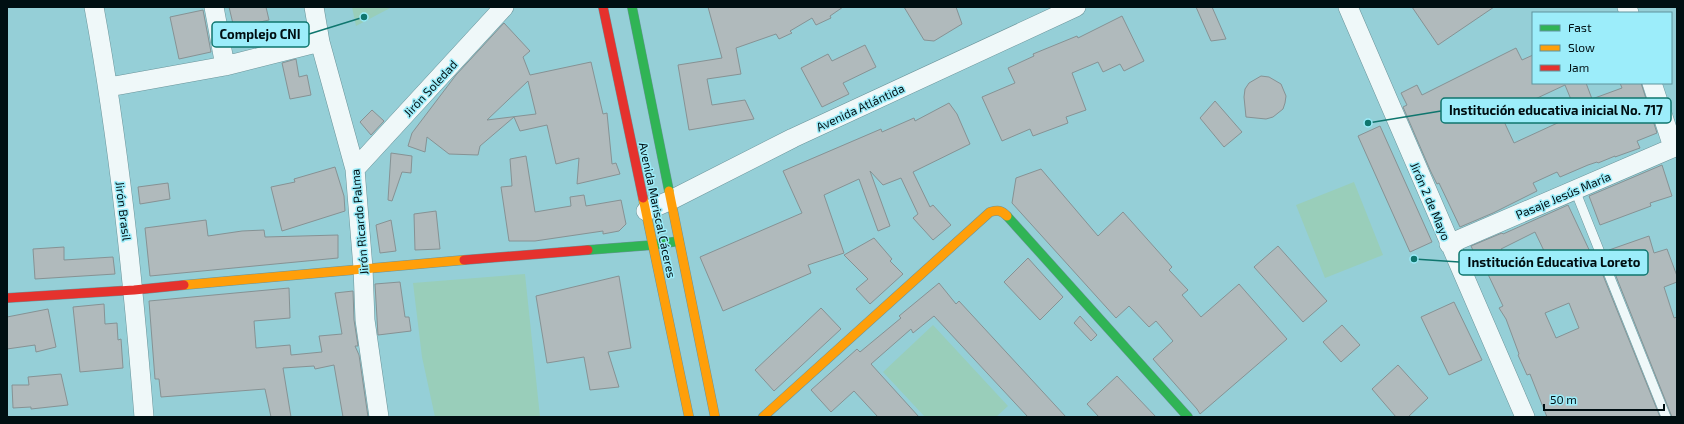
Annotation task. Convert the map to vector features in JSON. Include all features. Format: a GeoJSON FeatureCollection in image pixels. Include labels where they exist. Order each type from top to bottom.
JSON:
{"type":"FeatureCollection","features":[{"type":"Feature","properties":{"kind":"street","name":"Jirón Brasil"},"geometry":{"type":"LineString","coordinates":[[94,7],[109,87],[134,290],[144,417]]}},
{"type":"Feature","properties":{"kind":"street"},"geometry":{"type":"LineString","coordinates":[[214,7],[225,66]]}},
{"type":"Feature","properties":{"kind":"street","name":"Jirón Ricardo Palma"},"geometry":{"type":"LineString","coordinates":[[314,7],[320,42],[355,169],[363,268],[365,320],[379,417]]}},
{"type":"Feature","properties":{"kind":"street","name":"Jirón Soledad"},"geometry":{"type":"LineString","coordinates":[[355,169],[504,7]]}},
{"type":"Feature","properties":{"kind":"street","name":"Avenida Mariscal Cáceres"},"geometry":{"type":"LineString","coordinates":[[603,7],[689,417]]}},
{"type":"Feature","properties":{"kind":"street","name":"Avenida Mariscal Cáceres"},"geometry":{"type":"LineString","coordinates":[[632,7],[715,417]]}},
{"type":"Feature","properties":{"kind":"street","name":"Avenida Atlántida"},"geometry":{"type":"LineString","coordinates":[[646,211],[671,200],[793,138],[1076,7]]}},
{"type":"Feature","properties":{"kind":"street","name":"Jirón 2 de Mayo"},"geometry":{"type":"LineString","coordinates":[[1348,7],[1524,417]]}},
{"type":"Feature","properties":{"kind":"street"},"geometry":{"type":"LineString","coordinates":[[109,87],[225,66],[320,42]]}},
{"type":"Feature","properties":{"kind":"street"},"geometry":{"type":"LineString","coordinates":[[1652,84],[1675,146]]}},
{"type":"Feature","properties":{"kind":"street","name":"Pasaje Jesús María"},"geometry":{"type":"LineString","coordinates":[[1449,244],[1675,146]]}},
{"type":"Feature","properties":{"kind":"street"},"geometry":{"type":"LineString","coordinates":[[763,417],[990,212],[997,210],[1003,212],[1188,417]]}},
{"type":"Feature","properties":{"kind":"street"},"geometry":{"type":"LineString","coordinates":[[7,298],[134,290],[363,268],[653,245],[680,241]]}},
{"type":"Feature","properties":{"kind":"lane"},"geometry":{"type":"LineString","coordinates":[[1575,190],[1666,417]]}},
{"type":"Feature","properties":{"kind":"green space"},"geometry":{"type":"Polygon","coordinates":[[[352,7],[392,7],[356,26],[352,7]]]}},
{"type":"Feature","properties":{"kind":"green space"},"geometry":{"type":"Polygon","coordinates":[[[1354,182],[1383,255],[1325,278],[1296,205],[1354,182]]]}},
{"type":"Feature","properties":{"kind":"green space"},"geometry":{"type":"Polygon","coordinates":[[[525,274],[540,417],[435,417],[422,357],[413,283],[525,274]]]}},
{"type":"Feature","properties":{"kind":"green space"},"geometry":{"type":"Polygon","coordinates":[[[933,325],[1008,406],[996,417],[925,417],[883,372],[933,325]]]}},
{"type":"Feature","properties":{"kind":"building"},"geometry":{"type":"Polygon","coordinates":[[[229,7],[266,7],[269,20],[234,28],[229,7]]]}},
{"type":"Feature","properties":{"kind":"building"},"geometry":{"type":"Polygon","coordinates":[[[708,7],[843,7],[830,16],[831,18],[816,25],[812,18],[790,31],[792,33],[779,39],[776,34],[736,48],[741,74],[707,79],[712,105],[745,100],[754,119],[689,130],[678,65],[722,58],[708,7]]]}},
{"type":"Feature","properties":{"kind":"building"},"geometry":{"type":"Polygon","coordinates":[[[904,7],[956,7],[962,24],[934,41],[924,40],[904,7]]]}},
{"type":"Feature","properties":{"kind":"building"},"geometry":{"type":"Polygon","coordinates":[[[1196,7],[1212,7],[1226,39],[1211,41],[1196,7]]]}},
{"type":"Feature","properties":{"kind":"building"},"geometry":{"type":"Polygon","coordinates":[[[1412,7],[1494,7],[1438,45],[1412,7]]]}},
{"type":"Feature","properties":{"kind":"building"},"geometry":{"type":"Polygon","coordinates":[[[203,10],[211,52],[179,59],[170,17],[203,10]]]}},
{"type":"Feature","properties":{"kind":"building"},"geometry":{"type":"Polygon","coordinates":[[[1122,16],[1144,61],[1124,71],[1120,64],[1103,72],[1098,62],[1072,73],[1086,110],[1066,117],[1068,123],[1033,136],[1030,129],[1002,141],[982,97],[1015,83],[1008,68],[1034,56],[1033,54],[1077,36],[1078,38],[1122,16]]]}},
{"type":"Feature","properties":{"kind":"building"},"geometry":{"type":"Polygon","coordinates":[[[504,23],[530,51],[523,57],[530,75],[591,62],[603,114],[607,113],[612,164],[616,163],[620,174],[577,184],[579,158],[556,164],[547,125],[520,131],[514,117],[480,146],[478,155],[449,154],[427,137],[425,152],[408,146],[412,133],[456,75],[504,23]],[[528,81],[487,120],[536,114],[528,81]]]}},
{"type":"Feature","properties":{"kind":"building"},"geometry":{"type":"Polygon","coordinates":[[[865,45],[876,67],[843,83],[849,94],[822,107],[801,68],[828,54],[832,61],[865,45]]]}},
{"type":"Feature","properties":{"kind":"building"},"geometry":{"type":"Polygon","coordinates":[[[1516,48],[1522,60],[1532,55],[1532,84],[1586,84],[1592,99],[1622,88],[1620,84],[1641,84],[1657,133],[1637,141],[1640,148],[1598,163],[1588,165],[1560,177],[1557,172],[1533,183],[1537,191],[1493,213],[1460,227],[1439,183],[1437,184],[1431,172],[1403,107],[1407,105],[1401,93],[1417,85],[1422,95],[1516,48]],[[1565,85],[1501,115],[1514,143],[1577,114],[1565,85]]]}},
{"type":"Feature","properties":{"kind":"building"},"geometry":{"type":"Polygon","coordinates":[[[296,59],[299,77],[307,75],[311,95],[290,99],[282,63],[296,59]]]}},
{"type":"Feature","properties":{"kind":"building"},"geometry":{"type":"Polygon","coordinates":[[[1261,76],[1269,77],[1281,84],[1286,96],[1283,109],[1273,117],[1266,119],[1246,117],[1244,97],[1245,89],[1249,83],[1261,76]]]}},
{"type":"Feature","properties":{"kind":"building"},"geometry":{"type":"Polygon","coordinates":[[[1215,101],[1242,132],[1224,147],[1200,118],[1215,101]]]}},
{"type":"Feature","properties":{"kind":"building"},"geometry":{"type":"Polygon","coordinates":[[[949,103],[957,114],[970,144],[913,172],[930,207],[933,205],[951,225],[933,240],[913,218],[918,214],[901,178],[883,185],[870,171],[890,226],[878,231],[859,179],[824,195],[844,253],[808,265],[811,273],[723,311],[700,257],[802,213],[783,171],[881,129],[882,132],[914,118],[915,121],[949,103]]]}},
{"type":"Feature","properties":{"kind":"building"},"geometry":{"type":"Polygon","coordinates":[[[372,110],[384,121],[371,135],[360,122],[372,110]]]}},
{"type":"Feature","properties":{"kind":"building"},"geometry":{"type":"Polygon","coordinates":[[[1380,126],[1432,242],[1410,252],[1358,136],[1380,126]]]}},
{"type":"Feature","properties":{"kind":"building"},"geometry":{"type":"Polygon","coordinates":[[[391,153],[412,156],[411,173],[402,172],[392,201],[388,200],[391,153]]]}},
{"type":"Feature","properties":{"kind":"building"},"geometry":{"type":"Polygon","coordinates":[[[526,156],[535,212],[571,206],[570,197],[584,195],[586,206],[621,200],[626,224],[619,231],[603,234],[603,231],[535,241],[509,241],[501,187],[512,186],[510,159],[526,156]]]}},
{"type":"Feature","properties":{"kind":"building"},"geometry":{"type":"Polygon","coordinates":[[[1662,165],[1672,196],[1650,203],[1651,206],[1600,225],[1589,196],[1662,165]]]}},
{"type":"Feature","properties":{"kind":"building"},"geometry":{"type":"Polygon","coordinates":[[[335,167],[344,196],[345,211],[282,231],[271,187],[295,182],[294,179],[335,167]]]}},
{"type":"Feature","properties":{"kind":"building"},"geometry":{"type":"Polygon","coordinates":[[[1041,169],[1098,236],[1123,212],[1172,267],[1169,270],[1188,290],[1182,295],[1201,317],[1239,284],[1287,339],[1200,414],[1153,359],[1173,341],[1156,321],[1149,327],[1129,306],[1116,318],[1012,203],[1016,178],[1041,169]]]}},
{"type":"Feature","properties":{"kind":"building"},"geometry":{"type":"Polygon","coordinates":[[[168,183],[170,199],[140,204],[138,187],[168,183]]]}},
{"type":"Feature","properties":{"kind":"building"},"geometry":{"type":"Polygon","coordinates":[[[1568,205],[1592,256],[1594,255],[1596,258],[1660,417],[1547,417],[1530,374],[1527,375],[1518,355],[1519,354],[1506,319],[1499,308],[1503,306],[1486,270],[1483,272],[1471,246],[1502,233],[1503,234],[1568,205]],[[1535,232],[1501,249],[1511,271],[1546,255],[1535,232]],[[1569,303],[1545,313],[1556,338],[1579,328],[1569,303]]]}},
{"type":"Feature","properties":{"kind":"building"},"geometry":{"type":"Polygon","coordinates":[[[436,211],[440,249],[415,250],[414,214],[436,211]]]}},
{"type":"Feature","properties":{"kind":"building"},"geometry":{"type":"Polygon","coordinates":[[[206,220],[208,236],[242,231],[264,230],[265,237],[338,235],[338,258],[150,276],[145,228],[206,220]]]}},
{"type":"Feature","properties":{"kind":"building"},"geometry":{"type":"Polygon","coordinates":[[[391,220],[396,251],[380,253],[376,225],[391,220]]]}},
{"type":"Feature","properties":{"kind":"building"},"geometry":{"type":"Polygon","coordinates":[[[1649,236],[1654,253],[1667,249],[1677,276],[1677,282],[1664,287],[1674,318],[1677,317],[1677,417],[1672,417],[1610,261],[1612,260],[1609,250],[1649,236]]]}},
{"type":"Feature","properties":{"kind":"building"},"geometry":{"type":"Polygon","coordinates":[[[874,238],[892,259],[890,261],[903,274],[870,304],[856,289],[868,279],[844,255],[874,238]]]}},
{"type":"Feature","properties":{"kind":"building"},"geometry":{"type":"Polygon","coordinates":[[[1278,246],[1327,301],[1303,322],[1254,267],[1278,246]]]}},
{"type":"Feature","properties":{"kind":"building"},"geometry":{"type":"Polygon","coordinates":[[[64,247],[64,260],[113,257],[115,274],[35,279],[33,249],[64,247]]]}},
{"type":"Feature","properties":{"kind":"building"},"geometry":{"type":"Polygon","coordinates":[[[1028,258],[1063,297],[1040,320],[1004,282],[1028,258]]]}},
{"type":"Feature","properties":{"kind":"building"},"geometry":{"type":"Polygon","coordinates":[[[619,276],[631,348],[608,352],[619,387],[590,390],[584,357],[547,363],[536,296],[619,276]]]}},
{"type":"Feature","properties":{"kind":"building"},"geometry":{"type":"Polygon","coordinates":[[[400,282],[405,317],[409,317],[411,331],[378,335],[375,284],[400,282]]]}},
{"type":"Feature","properties":{"kind":"building"},"geometry":{"type":"Polygon","coordinates":[[[939,283],[956,304],[959,301],[1066,417],[1028,417],[934,316],[913,333],[911,329],[871,364],[919,417],[878,417],[854,391],[831,412],[811,390],[857,349],[860,352],[901,318],[899,316],[939,283]]]}},
{"type":"Feature","properties":{"kind":"building"},"geometry":{"type":"Polygon","coordinates":[[[289,288],[290,318],[254,321],[256,348],[290,345],[291,355],[322,352],[319,336],[342,334],[335,293],[353,291],[354,320],[358,346],[355,346],[359,355],[368,417],[343,417],[334,365],[315,369],[314,366],[283,368],[291,417],[271,417],[265,389],[161,397],[159,379],[155,379],[149,301],[289,288]]]}},
{"type":"Feature","properties":{"kind":"building"},"geometry":{"type":"Polygon","coordinates":[[[1454,302],[1482,360],[1449,375],[1421,317],[1454,302]]]}},
{"type":"Feature","properties":{"kind":"building"},"geometry":{"type":"Polygon","coordinates":[[[104,304],[105,324],[117,323],[118,340],[121,339],[123,368],[80,372],[73,307],[104,304]]]}},
{"type":"Feature","properties":{"kind":"building"},"geometry":{"type":"Polygon","coordinates":[[[821,308],[841,329],[774,391],[755,370],[821,308]]]}},
{"type":"Feature","properties":{"kind":"building"},"geometry":{"type":"Polygon","coordinates":[[[48,309],[56,347],[36,352],[35,345],[7,349],[7,317],[48,309]]]}},
{"type":"Feature","properties":{"kind":"building"},"geometry":{"type":"Polygon","coordinates":[[[1080,316],[1097,335],[1091,341],[1074,323],[1080,316]]]}},
{"type":"Feature","properties":{"kind":"building"},"geometry":{"type":"Polygon","coordinates":[[[1342,325],[1360,345],[1341,362],[1323,342],[1342,325]]]}},
{"type":"Feature","properties":{"kind":"building"},"geometry":{"type":"Polygon","coordinates":[[[1398,365],[1428,398],[1408,417],[1396,417],[1372,389],[1398,365]]]}},
{"type":"Feature","properties":{"kind":"building"},"geometry":{"type":"Polygon","coordinates":[[[61,374],[68,405],[31,409],[31,407],[13,408],[12,385],[29,385],[28,377],[61,374]]]}},
{"type":"Feature","properties":{"kind":"building"},"geometry":{"type":"Polygon","coordinates":[[[1117,376],[1156,417],[1099,417],[1087,404],[1117,376]]]}},
{"type":"Feature","properties":{"kind":"traffic: fast"},"geometry":{"type":"LineString","coordinates":[[632,7],[669,191]]}},
{"type":"Feature","properties":{"kind":"traffic: fast"},"geometry":{"type":"LineString","coordinates":[[1007,216],[1188,417]]}},
{"type":"Feature","properties":{"kind":"traffic: fast"},"geometry":{"type":"LineString","coordinates":[[588,250],[653,245],[679,241]]}},
{"type":"Feature","properties":{"kind":"traffic: slow"},"geometry":{"type":"LineString","coordinates":[[669,191],[715,417]]}},
{"type":"Feature","properties":{"kind":"traffic: slow"},"geometry":{"type":"LineString","coordinates":[[643,198],[689,417]]}},
{"type":"Feature","properties":{"kind":"traffic: slow"},"geometry":{"type":"LineString","coordinates":[[763,417],[990,212],[999,211],[1007,216]]}},
{"type":"Feature","properties":{"kind":"traffic: slow"},"geometry":{"type":"LineString","coordinates":[[184,285],[464,260]]}},
{"type":"Feature","properties":{"kind":"traffic: jam"},"geometry":{"type":"LineString","coordinates":[[603,7],[643,198]]}},
{"type":"Feature","properties":{"kind":"traffic: jam"},"geometry":{"type":"LineString","coordinates":[[464,260],[588,250]]}},
{"type":"Feature","properties":{"kind":"traffic: jam"},"geometry":{"type":"LineString","coordinates":[[7,298],[134,290],[184,285]]}},
{"type":"Feature","properties":{"kind":"place","name":"Complejo CNI"},"geometry":{"type":"Point","coordinates":[364,17]}},
{"type":"Feature","properties":{"kind":"place","name":"Institución educativa inicial No. 717"},"geometry":{"type":"Point","coordinates":[1368,123]}},
{"type":"Feature","properties":{"kind":"place","name":"Institución Educativa Loreto"},"geometry":{"type":"Point","coordinates":[1414,259]}}]}
